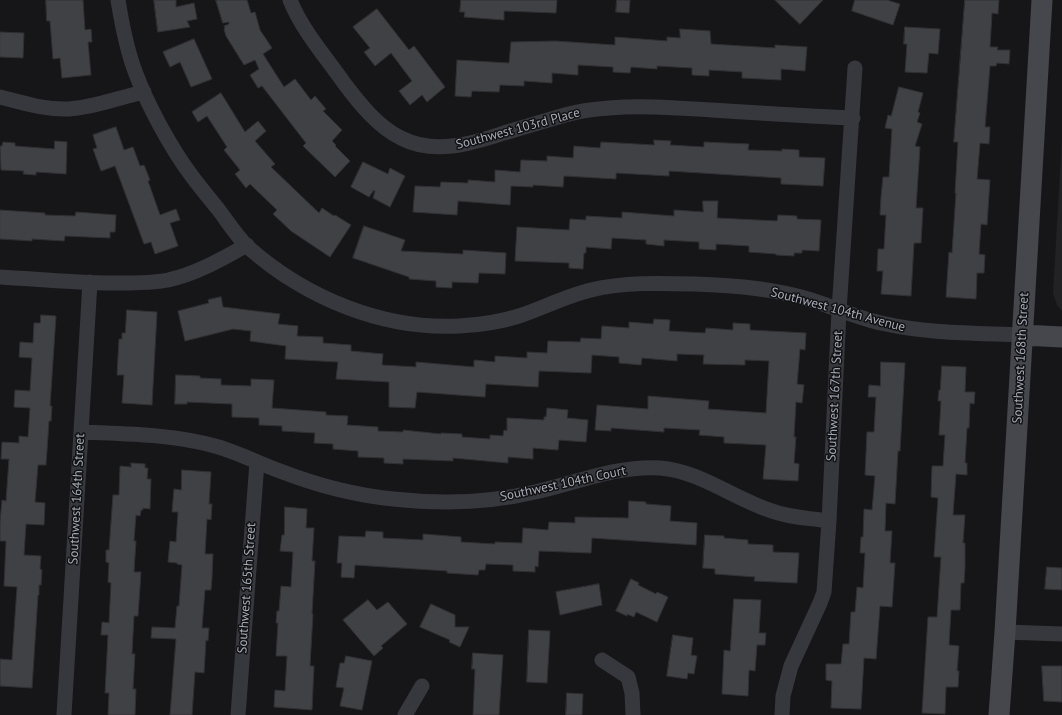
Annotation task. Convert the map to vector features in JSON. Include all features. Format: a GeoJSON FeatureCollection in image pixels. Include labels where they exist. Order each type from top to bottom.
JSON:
{"type":"FeatureCollection","features":[{"type":"Feature","properties":{"kind":"street"},"geometry":{"type":"LineString","coordinates":[[0,277],[142,283],[169,280],[216,262],[247,245],[190,174],[169,140],[136,74],[128,50],[118,0]]}},
{"type":"Feature","properties":{"kind":"street","name":"Southwest 103rd Place"},"geometry":{"type":"LineString","coordinates":[[290,0],[314,41],[350,90],[382,126],[401,138],[415,143],[454,146],[469,144],[568,114],[610,108],[645,106],[852,118]]}},
{"type":"Feature","properties":{"kind":"street","name":"Southwest 168th Street"},"geometry":{"type":"LineString","coordinates":[[999,715],[1042,0]]}},
{"type":"Feature","properties":{"kind":"street","name":"Southwest 167th Street"},"geometry":{"type":"LineString","coordinates":[[782,715],[784,696],[791,666],[824,592],[829,521],[839,311],[855,68]]}},
{"type":"Feature","properties":{"kind":"street"},"geometry":{"type":"LineString","coordinates":[[0,97],[42,107],[68,109],[86,107],[144,92]]}},
{"type":"Feature","properties":{"kind":"street","name":"Southwest 104th Avenue"},"geometry":{"type":"LineString","coordinates":[[247,245],[268,263],[294,280],[325,297],[363,314],[414,325],[457,326],[491,322],[518,316],[592,290],[634,284],[696,284],[776,292],[807,299],[839,311],[883,324],[932,332],[1062,337]]}},
{"type":"Feature","properties":{"kind":"street","name":"Southwest 164th Street"},"geometry":{"type":"LineString","coordinates":[[64,715],[90,282]]}},
{"type":"Feature","properties":{"kind":"street","name":"Southwest 104th Court"},"geometry":{"type":"LineString","coordinates":[[80,432],[157,437],[201,442],[228,450],[308,481],[337,489],[394,499],[470,501],[508,497],[533,493],[622,470],[661,468],[696,477],[773,512],[829,521]]}},
{"type":"Feature","properties":{"kind":"street","name":"Southwest 165th Street"},"geometry":{"type":"LineString","coordinates":[[238,715],[257,462]]}},
{"type":"Feature","properties":{"kind":"street"},"geometry":{"type":"LineString","coordinates":[[1005,632],[1062,634]]}},
{"type":"Feature","properties":{"kind":"street"},"geometry":{"type":"LineString","coordinates":[[602,660],[628,676],[632,693],[633,715]]}},
{"type":"Feature","properties":{"kind":"street"},"geometry":{"type":"LineString","coordinates":[[405,715],[422,686]]}},
{"type":"Feature","properties":{"kind":"shaded area"},"geometry":{"type":"Polygon","coordinates":[[[1062,139],[1062,311],[1057,305],[1053,293],[1062,139]]]}},
{"type":"Feature","properties":{"kind":"building"},"geometry":{"type":"Polygon","coordinates":[[[46,0],[83,0],[85,30],[91,29],[92,42],[88,42],[91,75],[62,78],[60,58],[53,59],[50,21],[47,21],[46,0]]]}},
{"type":"Feature","properties":{"kind":"building"},"geometry":{"type":"Polygon","coordinates":[[[154,0],[176,0],[176,7],[194,3],[197,19],[187,21],[190,27],[158,32],[154,0]]]}},
{"type":"Feature","properties":{"kind":"building"},"geometry":{"type":"Polygon","coordinates":[[[216,0],[247,0],[251,13],[255,12],[260,30],[272,48],[263,54],[284,87],[295,79],[311,100],[315,96],[326,109],[323,111],[342,130],[332,141],[350,161],[335,177],[303,146],[306,143],[262,86],[258,88],[250,75],[259,69],[255,60],[244,65],[226,36],[224,26],[229,24],[229,22],[223,23],[216,0]]]}},
{"type":"Feature","properties":{"kind":"building"},"geometry":{"type":"Polygon","coordinates":[[[461,0],[557,0],[556,13],[504,11],[504,20],[464,17],[465,12],[460,12],[461,0]]]}},
{"type":"Feature","properties":{"kind":"building"},"geometry":{"type":"Polygon","coordinates":[[[617,0],[630,0],[629,13],[616,12],[617,0]]]}},
{"type":"Feature","properties":{"kind":"building"},"geometry":{"type":"Polygon","coordinates":[[[775,0],[823,0],[800,24],[775,0]]]}},
{"type":"Feature","properties":{"kind":"building"},"geometry":{"type":"Polygon","coordinates":[[[855,0],[887,0],[900,4],[893,25],[852,11],[855,0]]]}},
{"type":"Feature","properties":{"kind":"building"},"geometry":{"type":"Polygon","coordinates":[[[965,0],[999,0],[998,14],[992,13],[990,47],[998,47],[997,50],[1010,50],[1009,64],[997,63],[996,66],[990,66],[985,127],[990,127],[989,144],[980,143],[977,179],[990,180],[987,225],[981,224],[979,254],[985,255],[984,273],[977,273],[976,299],[946,297],[949,252],[952,253],[956,193],[958,142],[954,142],[965,0]]]}},
{"type":"Feature","properties":{"kind":"building"},"geometry":{"type":"Polygon","coordinates":[[[377,9],[409,50],[414,46],[445,87],[427,102],[422,95],[410,105],[399,91],[412,81],[391,53],[375,66],[364,52],[370,48],[353,27],[377,9]]]}},
{"type":"Feature","properties":{"kind":"building"},"geometry":{"type":"Polygon","coordinates":[[[905,27],[940,29],[938,54],[929,53],[927,73],[905,72],[907,44],[904,44],[905,27]]]}},
{"type":"Feature","properties":{"kind":"building"},"geometry":{"type":"Polygon","coordinates":[[[680,29],[710,31],[711,44],[775,48],[775,45],[807,47],[805,71],[781,69],[781,80],[742,78],[742,72],[709,70],[709,76],[692,75],[692,68],[657,66],[657,69],[631,67],[630,73],[613,72],[613,67],[578,65],[578,75],[552,73],[552,83],[524,81],[524,86],[500,85],[499,92],[472,91],[471,97],[455,96],[457,60],[509,63],[511,42],[555,41],[615,45],[615,37],[667,41],[667,37],[680,38],[680,29]]]}},
{"type":"Feature","properties":{"kind":"building"},"geometry":{"type":"Polygon","coordinates":[[[0,32],[24,33],[23,58],[0,57],[0,32]]]}},
{"type":"Feature","properties":{"kind":"building"},"geometry":{"type":"Polygon","coordinates":[[[194,39],[212,79],[191,87],[180,62],[170,67],[163,52],[194,39]]]}},
{"type":"Feature","properties":{"kind":"building"},"geometry":{"type":"Polygon","coordinates":[[[899,87],[923,93],[917,122],[922,124],[915,146],[920,147],[916,208],[923,208],[921,243],[914,243],[911,296],[881,294],[883,271],[877,271],[878,249],[884,249],[886,215],[880,215],[881,197],[883,177],[889,177],[892,129],[885,128],[888,115],[891,116],[899,87]]]}},
{"type":"Feature","properties":{"kind":"building"},"geometry":{"type":"Polygon","coordinates":[[[221,93],[245,132],[258,121],[266,131],[255,141],[275,164],[271,167],[319,213],[322,208],[351,225],[330,257],[291,231],[273,214],[277,210],[250,184],[246,188],[235,174],[240,170],[224,150],[227,147],[207,116],[198,122],[192,112],[221,93]]]}},
{"type":"Feature","properties":{"kind":"building"},"geometry":{"type":"Polygon","coordinates":[[[116,127],[124,150],[133,147],[140,166],[144,165],[160,215],[176,209],[180,220],[170,223],[178,246],[155,254],[151,242],[144,244],[115,166],[101,171],[93,149],[97,148],[93,135],[116,127]]]}},
{"type":"Feature","properties":{"kind":"building"},"geometry":{"type":"Polygon","coordinates":[[[654,140],[671,141],[670,145],[704,147],[704,142],[749,144],[748,150],[799,150],[799,157],[825,158],[823,186],[781,184],[781,178],[669,171],[669,176],[616,173],[616,179],[564,176],[563,187],[533,185],[533,187],[511,186],[510,205],[458,201],[457,215],[413,212],[415,186],[440,187],[441,182],[468,183],[468,180],[495,182],[495,170],[520,172],[521,160],[547,161],[547,156],[573,158],[574,146],[600,148],[601,142],[654,145],[654,140]]]}},
{"type":"Feature","properties":{"kind":"building"},"geometry":{"type":"Polygon","coordinates":[[[55,141],[67,142],[66,174],[36,172],[36,175],[23,174],[24,171],[1,170],[0,146],[2,146],[3,142],[15,143],[15,146],[54,149],[55,141]]]}},
{"type":"Feature","properties":{"kind":"building"},"geometry":{"type":"Polygon","coordinates":[[[363,162],[388,174],[390,168],[405,176],[390,207],[373,198],[374,190],[369,197],[351,187],[363,162]]]}},
{"type":"Feature","properties":{"kind":"building"},"geometry":{"type":"Polygon","coordinates":[[[703,201],[718,201],[717,218],[777,221],[778,215],[797,216],[797,219],[821,220],[819,251],[802,250],[802,253],[794,253],[794,256],[776,255],[749,252],[749,246],[716,244],[716,250],[699,249],[699,242],[664,240],[664,246],[646,244],[646,240],[612,238],[611,249],[586,247],[583,269],[569,268],[569,263],[515,261],[517,227],[569,230],[570,219],[586,220],[586,216],[622,218],[622,212],[674,216],[674,210],[703,212],[703,201]]]}},
{"type":"Feature","properties":{"kind":"building"},"geometry":{"type":"Polygon","coordinates":[[[0,210],[45,213],[45,215],[75,216],[76,212],[116,215],[115,232],[110,232],[110,238],[65,236],[64,241],[0,239],[0,210]]]}},
{"type":"Feature","properties":{"kind":"building"},"geometry":{"type":"Polygon","coordinates":[[[364,226],[405,240],[401,251],[463,254],[463,250],[506,253],[505,274],[479,273],[478,283],[452,282],[452,288],[436,287],[436,281],[409,279],[409,277],[353,258],[364,226]]]}},
{"type":"Feature","properties":{"kind":"building"},"geometry":{"type":"Polygon","coordinates":[[[221,297],[223,307],[280,314],[278,324],[298,326],[297,336],[323,337],[323,343],[351,345],[351,351],[383,354],[382,365],[416,367],[416,362],[474,367],[474,360],[495,362],[495,356],[527,358],[527,352],[547,353],[548,341],[580,342],[581,338],[601,339],[602,326],[629,328],[629,322],[653,324],[654,319],[670,320],[669,331],[705,333],[706,328],[733,330],[733,323],[750,324],[750,330],[806,333],[805,350],[800,349],[797,384],[804,385],[802,403],[796,402],[794,437],[796,437],[794,463],[799,464],[798,481],[763,479],[766,445],[724,443],[724,437],[699,435],[700,430],[664,428],[664,432],[611,428],[611,431],[595,430],[597,405],[648,409],[648,396],[709,401],[708,409],[766,413],[769,361],[745,360],[745,365],[703,364],[704,355],[677,354],[677,361],[642,358],[641,365],[619,363],[619,357],[592,355],[591,373],[539,371],[538,387],[486,384],[485,397],[417,392],[415,408],[389,407],[389,382],[336,379],[338,362],[285,359],[286,346],[250,341],[251,331],[233,329],[185,341],[178,311],[209,303],[208,300],[221,297]]]}},
{"type":"Feature","properties":{"kind":"building"},"geometry":{"type":"Polygon","coordinates":[[[127,310],[157,312],[152,405],[122,403],[124,375],[117,375],[119,339],[122,339],[122,333],[125,333],[127,310]]]}},
{"type":"Feature","properties":{"kind":"building"},"geometry":{"type":"Polygon","coordinates":[[[41,315],[56,316],[50,406],[52,406],[51,421],[49,421],[46,465],[38,465],[35,502],[45,503],[44,525],[26,524],[24,555],[41,556],[40,569],[42,570],[41,585],[39,585],[38,595],[32,688],[0,686],[0,659],[12,660],[17,587],[4,586],[6,541],[0,541],[0,522],[2,500],[6,501],[9,459],[1,459],[2,442],[19,443],[19,436],[28,437],[30,408],[14,407],[15,390],[30,391],[32,358],[19,357],[20,342],[33,343],[34,323],[40,323],[41,315]]]}},
{"type":"Feature","properties":{"kind":"building"},"geometry":{"type":"Polygon","coordinates":[[[881,362],[905,363],[900,451],[898,451],[895,504],[886,503],[885,531],[892,531],[890,563],[895,563],[892,607],[880,606],[876,659],[864,658],[861,709],[831,708],[832,681],[826,680],[826,664],[841,664],[843,644],[849,644],[851,612],[855,612],[857,587],[863,588],[865,553],[860,553],[861,537],[863,537],[864,509],[872,510],[875,476],[865,475],[867,432],[874,432],[876,397],[868,397],[869,385],[880,386],[881,362]]]}},
{"type":"Feature","properties":{"kind":"building"},"geometry":{"type":"Polygon","coordinates":[[[942,366],[966,367],[965,392],[975,392],[974,404],[970,403],[969,428],[967,428],[965,463],[967,463],[967,475],[956,474],[953,515],[965,515],[963,543],[965,543],[965,567],[964,583],[961,583],[960,610],[951,610],[949,645],[959,646],[957,671],[959,671],[958,687],[946,687],[945,714],[922,713],[928,617],[937,617],[941,557],[934,557],[938,498],[931,497],[932,466],[943,466],[945,435],[939,435],[941,401],[938,401],[942,366]]]}},
{"type":"Feature","properties":{"kind":"building"},"geometry":{"type":"Polygon","coordinates":[[[176,375],[221,379],[221,385],[251,386],[251,379],[274,380],[272,408],[326,412],[326,415],[348,416],[347,425],[378,427],[378,431],[403,432],[403,430],[441,434],[462,434],[462,437],[490,439],[490,435],[503,436],[504,430],[507,431],[507,418],[544,420],[544,417],[546,417],[547,408],[568,410],[567,418],[588,420],[586,442],[559,440],[558,450],[533,448],[533,459],[508,457],[508,463],[453,458],[453,461],[403,459],[403,464],[384,463],[384,458],[358,457],[358,451],[333,449],[333,444],[314,443],[315,433],[282,431],[282,426],[259,425],[259,418],[232,417],[232,404],[187,402],[187,404],[175,404],[176,375]]]}},
{"type":"Feature","properties":{"kind":"building"},"geometry":{"type":"Polygon","coordinates":[[[131,463],[145,464],[145,468],[148,468],[147,479],[151,479],[150,509],[143,508],[140,516],[136,515],[134,541],[136,541],[134,572],[141,572],[138,616],[134,616],[132,654],[135,654],[133,689],[136,689],[135,715],[108,715],[109,693],[105,693],[108,635],[101,635],[102,622],[109,623],[111,583],[108,582],[109,563],[106,562],[106,550],[109,550],[113,495],[119,495],[120,466],[131,467],[131,463]]]}},
{"type":"Feature","properties":{"kind":"building"},"geometry":{"type":"Polygon","coordinates":[[[182,470],[211,472],[209,504],[212,504],[211,520],[207,519],[205,554],[213,554],[212,578],[211,590],[205,590],[202,628],[209,628],[208,641],[206,640],[204,673],[195,672],[192,715],[170,715],[176,639],[151,638],[152,627],[175,628],[177,606],[179,606],[182,565],[168,562],[170,541],[176,542],[178,512],[172,512],[174,489],[181,490],[182,470]]]}},
{"type":"Feature","properties":{"kind":"building"},"geometry":{"type":"Polygon","coordinates":[[[629,501],[671,506],[670,521],[697,523],[696,545],[592,538],[591,553],[539,551],[538,567],[535,566],[535,572],[513,571],[513,565],[486,564],[485,570],[479,570],[478,575],[447,573],[447,571],[355,565],[354,578],[341,577],[342,563],[337,563],[339,536],[365,537],[366,531],[383,532],[383,538],[423,540],[423,534],[461,537],[461,542],[495,544],[495,542],[522,543],[523,528],[548,530],[549,522],[575,523],[575,517],[628,518],[629,501]]]}},
{"type":"Feature","properties":{"kind":"building"},"geometry":{"type":"Polygon","coordinates":[[[285,507],[307,509],[306,528],[314,528],[312,561],[315,561],[310,666],[314,666],[312,710],[274,707],[275,690],[285,691],[287,656],[276,656],[278,623],[276,623],[277,611],[279,611],[281,586],[291,587],[293,552],[280,551],[282,535],[284,535],[285,507]]]}},
{"type":"Feature","properties":{"kind":"building"},"geometry":{"type":"Polygon","coordinates":[[[705,535],[724,536],[724,538],[748,540],[748,544],[773,545],[773,552],[799,553],[797,583],[754,581],[755,577],[715,574],[715,569],[703,568],[705,535]]]}},
{"type":"Feature","properties":{"kind":"building"},"geometry":{"type":"Polygon","coordinates":[[[1047,567],[1062,568],[1062,590],[1045,589],[1047,567]]]}},
{"type":"Feature","properties":{"kind":"building"},"geometry":{"type":"Polygon","coordinates":[[[631,579],[639,583],[638,585],[656,594],[657,592],[668,597],[657,622],[636,612],[634,617],[627,614],[627,616],[616,611],[631,579]]]}},
{"type":"Feature","properties":{"kind":"building"},"geometry":{"type":"Polygon","coordinates":[[[599,584],[602,605],[560,615],[556,592],[599,584]]]}},
{"type":"Feature","properties":{"kind":"building"},"geometry":{"type":"Polygon","coordinates":[[[734,599],[761,600],[759,633],[766,633],[765,645],[757,645],[755,671],[749,670],[748,696],[722,694],[724,650],[730,651],[734,599]]]}},
{"type":"Feature","properties":{"kind":"building"},"geometry":{"type":"Polygon","coordinates":[[[368,600],[377,610],[388,602],[407,624],[381,646],[383,648],[374,656],[343,620],[368,600]]]}},
{"type":"Feature","properties":{"kind":"building"},"geometry":{"type":"Polygon","coordinates":[[[431,604],[455,615],[455,627],[469,627],[460,647],[449,642],[450,640],[420,627],[431,604]]]}},
{"type":"Feature","properties":{"kind":"building"},"geometry":{"type":"Polygon","coordinates":[[[529,630],[550,631],[547,683],[527,682],[529,630]]]}},
{"type":"Feature","properties":{"kind":"building"},"geometry":{"type":"Polygon","coordinates":[[[673,635],[693,638],[691,655],[697,656],[694,674],[688,673],[687,679],[667,676],[673,635]]]}},
{"type":"Feature","properties":{"kind":"building"},"geometry":{"type":"Polygon","coordinates":[[[473,653],[503,655],[499,715],[473,715],[475,669],[472,669],[473,653]]]}},
{"type":"Feature","properties":{"kind":"building"},"geometry":{"type":"Polygon","coordinates":[[[346,656],[372,661],[362,710],[340,706],[344,688],[336,687],[340,663],[344,663],[346,656]]]}},
{"type":"Feature","properties":{"kind":"building"},"geometry":{"type":"Polygon","coordinates":[[[1042,666],[1062,666],[1062,702],[1044,701],[1042,666]]]}},
{"type":"Feature","properties":{"kind":"building"},"geometry":{"type":"Polygon","coordinates":[[[567,693],[583,694],[582,715],[566,715],[567,693]]]}}]}
